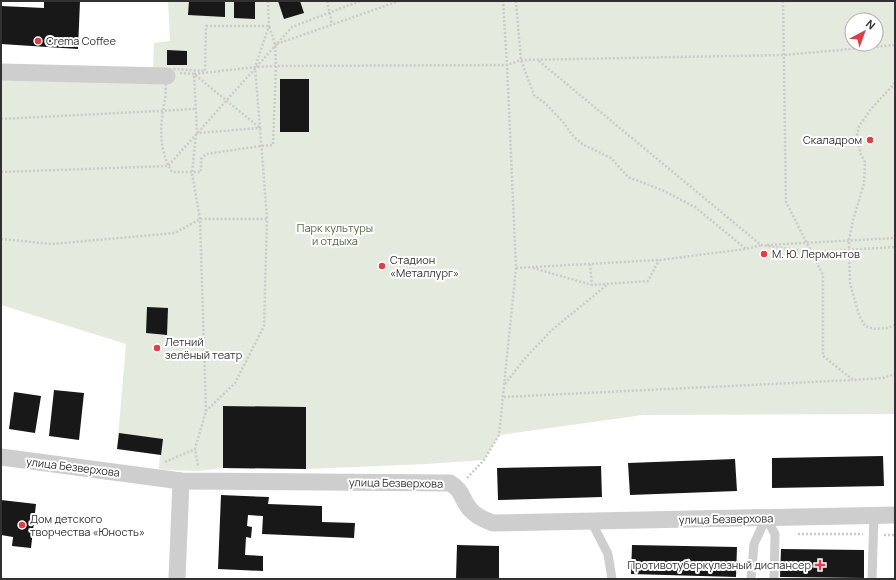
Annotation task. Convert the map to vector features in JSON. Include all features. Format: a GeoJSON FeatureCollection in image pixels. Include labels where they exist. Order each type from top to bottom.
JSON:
{"type":"FeatureCollection","features":[{"type":"Feature","properties":{"kind":"street"},"geometry":{"type":"LineString","coordinates":[[1,72],[167,76]]}},
{"type":"Feature","properties":{"kind":"street","name":"улица Безверхова"},"geometry":{"type":"LineString","coordinates":[[1,457],[181,481],[450,484],[458,488],[468,507],[484,520],[493,523],[895,515]]}},
{"type":"Feature","properties":{"kind":"street"},"geometry":{"type":"LineString","coordinates":[[177,579],[181,481]]}},
{"type":"Feature","properties":{"kind":"lane"},"geometry":{"type":"LineString","coordinates":[[872,579],[874,516]]}},
{"type":"Feature","properties":{"kind":"lane"},"geometry":{"type":"LineString","coordinates":[[751,579],[754,544],[766,518]]}},
{"type":"Feature","properties":{"kind":"lane"},"geometry":{"type":"LineString","coordinates":[[766,518],[775,534],[774,579]]}},
{"type":"Feature","properties":{"kind":"lane"},"geometry":{"type":"LineString","coordinates":[[590,522],[608,554],[612,579]]}},
{"type":"Feature","properties":{"kind":"path"},"geometry":{"type":"LineString","coordinates":[[268,1],[269,26],[275,44],[276,66],[273,145],[206,154],[201,159],[200,172],[172,172],[168,166],[162,143],[161,128],[167,76],[172,69],[205,70],[206,26],[269,26]]}},
{"type":"Feature","properties":{"kind":"path"},"geometry":{"type":"LineString","coordinates":[[327,1],[332,24]]}},
{"type":"Feature","properties":{"kind":"path"},"geometry":{"type":"LineString","coordinates":[[1,172],[168,166],[275,44],[292,27],[360,1]]}},
{"type":"Feature","properties":{"kind":"path"},"geometry":{"type":"LineString","coordinates":[[275,44],[399,1]]}},
{"type":"Feature","properties":{"kind":"path"},"geometry":{"type":"LineString","coordinates":[[458,488],[484,460],[499,435],[516,268],[503,1]]}},
{"type":"Feature","properties":{"kind":"path"},"geometry":{"type":"LineString","coordinates":[[516,1],[521,60],[534,95],[546,104],[563,122],[574,137],[584,145],[611,158],[628,177],[662,190],[695,207],[746,249]]}},
{"type":"Feature","properties":{"kind":"path"},"geometry":{"type":"LineString","coordinates":[[783,1],[786,202],[823,275],[823,356],[853,380]]}},
{"type":"Feature","properties":{"kind":"path"},"geometry":{"type":"LineString","coordinates":[[206,411],[235,383],[264,326],[267,219],[255,67],[269,26]]}},
{"type":"Feature","properties":{"kind":"path"},"geometry":{"type":"LineString","coordinates":[[194,74],[276,66],[507,65],[521,60],[784,55],[895,45]]}},
{"type":"Feature","properties":{"kind":"path"},"geometry":{"type":"LineString","coordinates":[[538,60],[761,245],[811,252],[895,247]]}},
{"type":"Feature","properties":{"kind":"path"},"geometry":{"type":"LineString","coordinates":[[194,74],[260,128]]}},
{"type":"Feature","properties":{"kind":"path"},"geometry":{"type":"LineString","coordinates":[[194,74],[196,133],[192,173],[200,219],[206,411],[195,449],[199,471]]}},
{"type":"Feature","properties":{"kind":"path"},"geometry":{"type":"LineString","coordinates":[[895,83],[871,109],[859,126],[857,134],[860,155],[865,162],[864,184],[853,220],[849,240],[850,282],[859,315],[865,326],[874,329],[887,328],[895,325]]}},
{"type":"Feature","properties":{"kind":"path"},"geometry":{"type":"LineString","coordinates":[[1,119],[196,109]]}},
{"type":"Feature","properties":{"kind":"path"},"geometry":{"type":"LineString","coordinates":[[196,133],[260,128]]}},
{"type":"Feature","properties":{"kind":"path"},"geometry":{"type":"LineString","coordinates":[[1,239],[52,244],[175,232],[200,219],[267,219]]}},
{"type":"Feature","properties":{"kind":"path"},"geometry":{"type":"LineString","coordinates":[[516,268],[660,260],[746,249],[761,245],[895,238]]}},
{"type":"Feature","properties":{"kind":"path"},"geometry":{"type":"LineString","coordinates":[[531,267],[592,285],[648,281],[660,260]]}},
{"type":"Feature","properties":{"kind":"path"},"geometry":{"type":"LineString","coordinates":[[590,264],[592,285]]}},
{"type":"Feature","properties":{"kind":"path"},"geometry":{"type":"LineString","coordinates":[[504,384],[526,357],[553,329],[608,284]]}},
{"type":"Feature","properties":{"kind":"path"},"geometry":{"type":"LineString","coordinates":[[504,397],[853,380],[883,378],[895,374]]}},
{"type":"Feature","properties":{"kind":"path"},"geometry":{"type":"LineString","coordinates":[[165,462],[195,449]]}},
{"type":"Feature","properties":{"kind":"green space","name":"Парк культуры и отдыха"},"geometry":{"type":"Polygon","coordinates":[[[168,1],[895,1],[895,414],[643,415],[499,435],[484,460],[427,464],[306,469],[223,468],[199,471],[164,470],[159,469],[160,455],[117,449],[126,344],[1,305],[1,66],[153,70],[154,43],[170,41],[168,1]]]}},
{"type":"Feature","properties":{"kind":"building"},"geometry":{"type":"Polygon","coordinates":[[[44,1],[80,1],[78,49],[1,44],[1,6],[44,8],[44,1]]]}},
{"type":"Feature","properties":{"kind":"building"},"geometry":{"type":"Polygon","coordinates":[[[189,1],[225,1],[225,17],[188,15],[189,1]]]}},
{"type":"Feature","properties":{"kind":"building"},"geometry":{"type":"Polygon","coordinates":[[[234,1],[255,1],[255,19],[234,18],[234,1]]]}},
{"type":"Feature","properties":{"kind":"building"},"geometry":{"type":"Polygon","coordinates":[[[278,1],[300,1],[304,13],[284,19],[278,1]]]}},
{"type":"Feature","properties":{"kind":"building"},"geometry":{"type":"Polygon","coordinates":[[[167,50],[187,51],[187,65],[167,65],[167,50]]]}},
{"type":"Feature","properties":{"kind":"building"},"geometry":{"type":"Polygon","coordinates":[[[280,79],[309,79],[309,132],[280,132],[280,79]]]}},
{"type":"Feature","properties":{"kind":"building"},"geometry":{"type":"Polygon","coordinates":[[[147,307],[168,308],[167,335],[146,333],[147,307]]]}},
{"type":"Feature","properties":{"kind":"building"},"geometry":{"type":"Polygon","coordinates":[[[54,390],[84,393],[79,440],[49,436],[54,390]]]}},
{"type":"Feature","properties":{"kind":"building"},"geometry":{"type":"Polygon","coordinates":[[[14,392],[41,396],[35,433],[9,429],[14,392]]]}},
{"type":"Feature","properties":{"kind":"building"},"geometry":{"type":"Polygon","coordinates":[[[223,406],[306,407],[306,469],[223,468],[223,406]]]}},
{"type":"Feature","properties":{"kind":"building"},"geometry":{"type":"Polygon","coordinates":[[[119,433],[163,439],[161,455],[117,449],[119,433]]]}},
{"type":"Feature","properties":{"kind":"building"},"geometry":{"type":"Polygon","coordinates":[[[883,456],[884,486],[772,488],[772,458],[883,456]]]}},
{"type":"Feature","properties":{"kind":"building"},"geometry":{"type":"Polygon","coordinates":[[[735,459],[737,491],[630,495],[628,463],[735,459]]]}},
{"type":"Feature","properties":{"kind":"building"},"geometry":{"type":"Polygon","coordinates":[[[601,466],[602,497],[498,500],[497,468],[601,466]]]}},
{"type":"Feature","properties":{"kind":"building"},"geometry":{"type":"Polygon","coordinates":[[[221,495],[269,497],[268,504],[322,506],[322,522],[355,523],[354,538],[262,534],[263,516],[248,515],[247,526],[252,527],[251,538],[246,537],[245,555],[263,556],[263,571],[218,569],[221,495]]]}},
{"type":"Feature","properties":{"kind":"building"},"geometry":{"type":"Polygon","coordinates":[[[1,500],[36,504],[31,548],[12,546],[13,537],[1,535],[1,500]]]}},
{"type":"Feature","properties":{"kind":"building"},"geometry":{"type":"Polygon","coordinates":[[[457,545],[499,546],[499,579],[456,579],[457,545]]]}},
{"type":"Feature","properties":{"kind":"building"},"geometry":{"type":"Polygon","coordinates":[[[632,545],[737,547],[736,577],[631,574],[632,545]]]}},
{"type":"Feature","properties":{"kind":"building"},"geometry":{"type":"Polygon","coordinates":[[[781,549],[864,550],[864,578],[780,577],[781,549]]]}},
{"type":"Feature","properties":{"kind":"place","name":"Crema Coffee"},"geometry":{"type":"Point","coordinates":[38,41]}},
{"type":"Feature","properties":{"kind":"place","name":"Скаладром"},"geometry":{"type":"Point","coordinates":[870,140]}},
{"type":"Feature","properties":{"kind":"place","name":"М. Ю. Лермонтов"},"geometry":{"type":"Point","coordinates":[764,254]}},
{"type":"Feature","properties":{"kind":"place","name":"Стадион «Металлург»"},"geometry":{"type":"Point","coordinates":[382,266]}},
{"type":"Feature","properties":{"kind":"place","name":"Летний зелёный театр"},"geometry":{"type":"Point","coordinates":[157,348]}},
{"type":"Feature","properties":{"kind":"place","name":"Дом детского творчества «Юность»"},"geometry":{"type":"Point","coordinates":[22,525]}},
{"type":"Feature","properties":{"kind":"place","name":"Противотуберкулезный диспансер"},"geometry":{"type":"Point","coordinates":[820,565]}}]}
